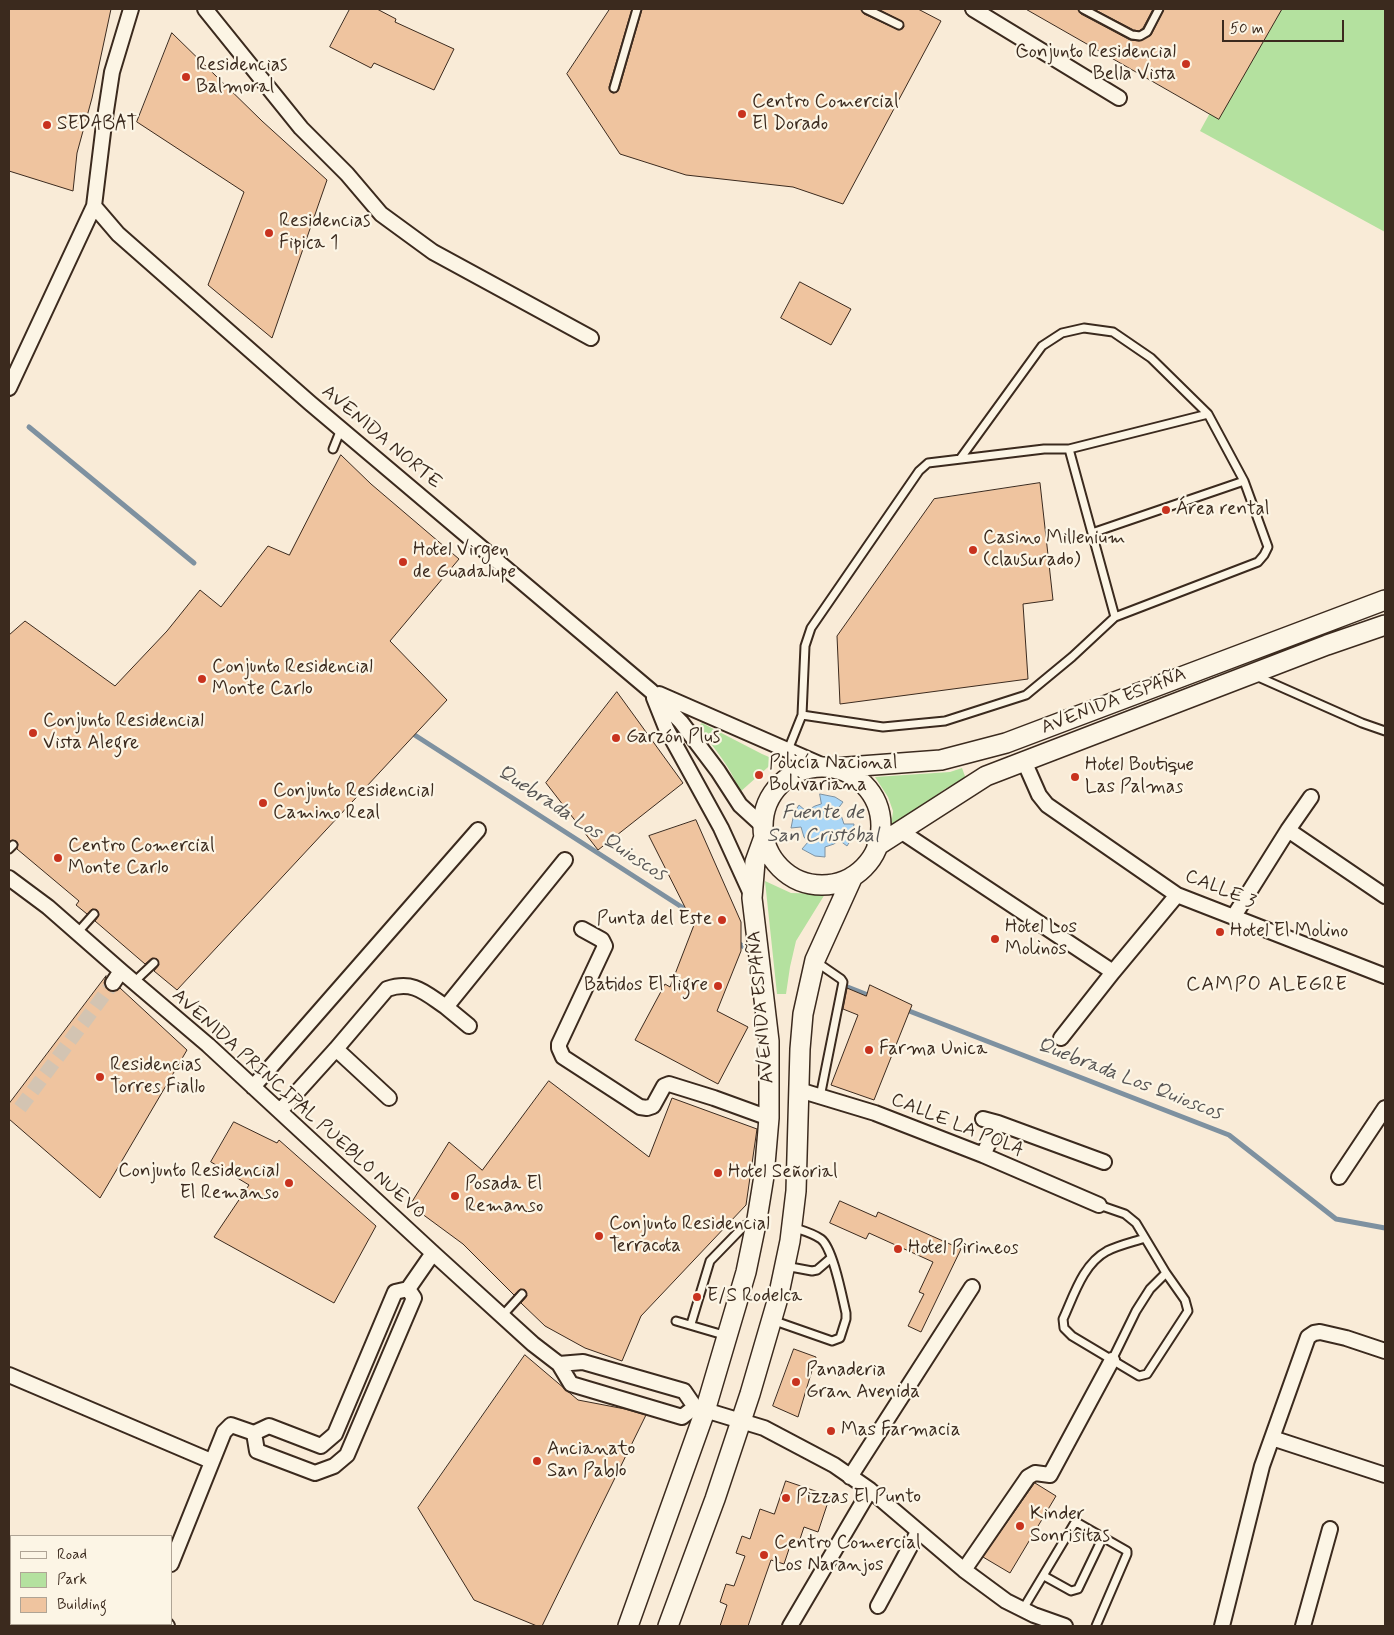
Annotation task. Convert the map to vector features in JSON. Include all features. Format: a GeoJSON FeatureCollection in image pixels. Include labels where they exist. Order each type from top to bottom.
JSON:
{"type":"FeatureCollection","features":[{"type":"Feature","properties":{"kind":"main road","name":"AVENIDA ESPAÑA"},"geometry":{"type":"LineString","coordinates":[[830,768],[941,760],[1006,743],[1385,600]]}},
{"type":"Feature","properties":{"kind":"main road","name":"AVENIDA ESPAÑA"},"geometry":{"type":"LineString","coordinates":[[877,846],[902,832],[986,776],[1327,645],[1385,625]]}},
{"type":"Feature","properties":{"kind":"main road"},"geometry":{"type":"LineString","coordinates":[[807,768],[830,768],[850,774],[864,784],[874,798],[880,813],[881,830],[877,846],[868,863],[853,876],[836,883],[817,884],[798,880],[783,869],[771,855],[763,832],[766,807],[775,790],[789,776],[807,768]]}},
{"type":"Feature","properties":{"kind":"main road","name":"AVENIDA ESPAÑA"},"geometry":{"type":"LineString","coordinates":[[628,1626],[700,1409],[727,1336],[746,1272],[757,1218],[764,1176],[769,1118],[769,1041],[752,898],[755,862],[763,832]]}},
{"type":"Feature","properties":{"kind":"main road","name":"AVENIDA ESPAÑA"},"geometry":{"type":"LineString","coordinates":[[668,1626],[715,1499],[772,1320],[785,1266],[796,1191],[800,1049],[803,1014],[815,960],[853,876]]}},
{"type":"Feature","properties":{"kind":"street"},"geometry":{"type":"LineString","coordinates":[[9,388],[94,206],[112,72],[131,9]]}},
{"type":"Feature","properties":{"kind":"street"},"geometry":{"type":"LineString","coordinates":[[205,9],[301,128],[347,174],[381,214],[433,252],[591,338]]}},
{"type":"Feature","properties":{"kind":"street"},"geometry":{"type":"LineString","coordinates":[[973,9],[1119,98]]}},
{"type":"Feature","properties":{"kind":"street","name":"AVENIDA NORTE"},"geometry":{"type":"LineString","coordinates":[[94,206],[118,234],[341,430],[651,691],[681,722],[718,771],[740,805],[763,832]]}},
{"type":"Feature","properties":{"kind":"street"},"geometry":{"type":"LineString","coordinates":[[651,691],[666,728],[721,828],[752,898]]}},
{"type":"Feature","properties":{"kind":"street","name":"AVENIDA NORTE"},"geometry":{"type":"LineString","coordinates":[[651,691],[830,768]]}},
{"type":"Feature","properties":{"kind":"street","name":"CALLE 3"},"geometry":{"type":"LineString","coordinates":[[1024,761],[1038,795],[1047,805],[1177,895],[1385,976]]}},
{"type":"Feature","properties":{"kind":"street"},"geometry":{"type":"LineString","coordinates":[[1234,916],[1311,797]]}},
{"type":"Feature","properties":{"kind":"street"},"geometry":{"type":"LineString","coordinates":[[253,1087],[478,830]]}},
{"type":"Feature","properties":{"kind":"street"},"geometry":{"type":"LineString","coordinates":[[1288,830],[1385,896]]}},
{"type":"Feature","properties":{"kind":"street"},"geometry":{"type":"LineString","coordinates":[[902,832],[1113,972]]}},
{"type":"Feature","properties":{"kind":"street"},"geometry":{"type":"LineString","coordinates":[[446,1007],[564,860]]}},
{"type":"Feature","properties":{"kind":"street","name":"AVENIDA PRINCIPAL PUEBLO NUEVO"},"geometry":{"type":"LineString","coordinates":[[9,878],[78,932],[117,977],[134,982],[208,1045],[502,1316],[559,1364],[571,1384],[682,1417],[700,1409]]}},
{"type":"Feature","properties":{"kind":"street"},"geometry":{"type":"LineString","coordinates":[[1061,1038],[1177,895]]}},
{"type":"Feature","properties":{"kind":"street"},"geometry":{"type":"LineString","coordinates":[[582,929],[602,940],[604,946],[559,1044],[563,1057],[640,1106],[647,1108],[653,1106],[664,1086],[668,1084],[769,1118]]}},
{"type":"Feature","properties":{"kind":"street"},"geometry":{"type":"LineString","coordinates":[[280,1111],[387,989],[407,985],[417,988],[446,1007],[469,1026]]}},
{"type":"Feature","properties":{"kind":"street"},"geometry":{"type":"LineString","coordinates":[[336,1049],[390,1098]]}},
{"type":"Feature","properties":{"kind":"street","name":"CALLE LA POLA"},"geometry":{"type":"LineString","coordinates":[[799,1090],[875,1113],[983,1155],[1098,1205]]}},
{"type":"Feature","properties":{"kind":"street"},"geometry":{"type":"LineString","coordinates":[[1340,1177],[1385,1108]]}},
{"type":"Feature","properties":{"kind":"street"},"geometry":{"type":"LineString","coordinates":[[983,1119],[1104,1162]]}},
{"type":"Feature","properties":{"kind":"street"},"geometry":{"type":"LineString","coordinates":[[983,1155],[998,1123]]}},
{"type":"Feature","properties":{"kind":"street"},"geometry":{"type":"LineString","coordinates":[[172,1561],[224,1432],[231,1425],[254,1433],[268,1426],[321,1446],[335,1434],[395,1292],[408,1289],[433,1253]]}},
{"type":"Feature","properties":{"kind":"street"},"geometry":{"type":"LineString","coordinates":[[850,1476],[972,1287]]}},
{"type":"Feature","properties":{"kind":"street"},"geometry":{"type":"LineString","coordinates":[[254,1433],[257,1451],[315,1473],[334,1466],[347,1455],[414,1298],[408,1289]]}},
{"type":"Feature","properties":{"kind":"street"},"geometry":{"type":"LineString","coordinates":[[1222,1626],[1262,1466],[1308,1337],[1320,1332],[1384,1346]]}},
{"type":"Feature","properties":{"kind":"street"},"geometry":{"type":"LineString","coordinates":[[964,1570],[1028,1476],[1034,1474],[1050,1475],[1112,1360]]}},
{"type":"Feature","properties":{"kind":"street"},"geometry":{"type":"LineString","coordinates":[[559,1364],[583,1362],[684,1391],[700,1409],[764,1428],[834,1465],[870,1490],[964,1570],[1028,1617],[1065,1626]]}},
{"type":"Feature","properties":{"kind":"street"},"geometry":{"type":"LineString","coordinates":[[9,1375],[211,1461]]}},
{"type":"Feature","properties":{"kind":"street"},"geometry":{"type":"LineString","coordinates":[[1272,1438],[1385,1474]]}},
{"type":"Feature","properties":{"kind":"street"},"geometry":{"type":"LineString","coordinates":[[790,1626],[870,1490]]}},
{"type":"Feature","properties":{"kind":"street"},"geometry":{"type":"LineString","coordinates":[[1303,1626],[1330,1529]]}},
{"type":"Feature","properties":{"kind":"street"},"geometry":{"type":"LineString","coordinates":[[878,1606],[918,1532]]}},
{"type":"Feature","properties":{"kind":"lane"},"geometry":{"type":"LineString","coordinates":[[614,88],[638,9]]}},
{"type":"Feature","properties":{"kind":"lane"},"geometry":{"type":"LineString","coordinates":[[866,9],[899,25]]}},
{"type":"Feature","properties":{"kind":"lane"},"geometry":{"type":"LineString","coordinates":[[1083,9],[1132,35],[1140,36],[1147,32],[1159,9]]}},
{"type":"Feature","properties":{"kind":"lane"},"geometry":{"type":"LineString","coordinates":[[802,715],[883,727],[945,721],[1026,695],[1072,657],[1115,617],[1258,562],[1268,546],[1244,481],[1208,414],[1151,358],[1113,332],[1084,328],[1062,333],[1042,346],[960,459]]}},
{"type":"Feature","properties":{"kind":"lane"},"geometry":{"type":"LineString","coordinates":[[788,750],[802,715],[805,646],[811,628],[919,471],[928,463],[1044,449],[1069,449],[1208,414]]}},
{"type":"Feature","properties":{"kind":"lane"},"geometry":{"type":"LineString","coordinates":[[333,449],[341,430]]}},
{"type":"Feature","properties":{"kind":"lane"},"geometry":{"type":"LineString","coordinates":[[1069,449],[1115,617]]}},
{"type":"Feature","properties":{"kind":"lane"},"geometry":{"type":"LineString","coordinates":[[1092,533],[1244,481]]}},
{"type":"Feature","properties":{"kind":"lane"},"geometry":{"type":"LineString","coordinates":[[1251,674],[1362,723],[1385,730]]}},
{"type":"Feature","properties":{"kind":"lane"},"geometry":{"type":"LineString","coordinates":[[78,932],[94,914]]}},
{"type":"Feature","properties":{"kind":"lane"},"geometry":{"type":"LineString","coordinates":[[815,960],[843,982],[820,1097]]}},
{"type":"Feature","properties":{"kind":"lane"},"geometry":{"type":"LineString","coordinates":[[134,982],[154,963]]}},
{"type":"Feature","properties":{"kind":"lane"},"geometry":{"type":"LineString","coordinates":[[1098,1205],[1125,1214],[1136,1223],[1145,1238],[1166,1273],[1185,1300],[1188,1311],[1147,1374],[1139,1376],[1072,1336],[1064,1328],[1062,1319],[1086,1270],[1096,1260],[1107,1251],[1145,1238]]}},
{"type":"Feature","properties":{"kind":"lane"},"geometry":{"type":"LineString","coordinates":[[692,1324],[710,1262],[744,1226],[757,1218]]}},
{"type":"Feature","properties":{"kind":"lane"},"geometry":{"type":"LineString","coordinates":[[772,1320],[832,1341],[840,1338],[846,1319],[832,1258],[826,1244],[820,1238],[791,1227]]}},
{"type":"Feature","properties":{"kind":"lane"},"geometry":{"type":"LineString","coordinates":[[785,1266],[812,1271],[817,1270],[832,1258]]}},
{"type":"Feature","properties":{"kind":"lane"},"geometry":{"type":"LineString","coordinates":[[1112,1360],[1136,1311],[1150,1289],[1166,1273]]}},
{"type":"Feature","properties":{"kind":"lane"},"geometry":{"type":"LineString","coordinates":[[502,1316],[522,1294]]}},
{"type":"Feature","properties":{"kind":"lane"},"geometry":{"type":"LineString","coordinates":[[676,1320],[727,1336]]}},
{"type":"Feature","properties":{"kind":"lane"},"geometry":{"type":"LineString","coordinates":[[1028,1617],[1044,1576],[1074,1524],[1078,1523],[1127,1551],[1096,1626]]}},
{"type":"Feature","properties":{"kind":"lane"},"geometry":{"type":"LineString","coordinates":[[1044,1576],[1071,1591],[1078,1589],[1103,1537]]}},
{"type":"Feature","properties":{"kind":"green space"},"geometry":{"type":"Polygon","coordinates":[[[1267,9],[1385,9],[1385,232],[1200,131],[1267,9]]]}},
{"type":"Feature","properties":{"kind":"green space"},"geometry":{"type":"Polygon","coordinates":[[[702,723],[776,760],[740,792],[727,766],[698,727],[702,723]]]}},
{"type":"Feature","properties":{"kind":"green space"},"geometry":{"type":"Polygon","coordinates":[[[962,768],[966,779],[945,789],[891,828],[893,811],[888,797],[875,777],[950,772],[962,768]]]}},
{"type":"Feature","properties":{"kind":"green space"},"geometry":{"type":"Polygon","coordinates":[[[765,881],[791,893],[825,894],[796,941],[786,994],[777,994],[765,881]]]}},
{"type":"Feature","properties":{"kind":"water","name":"Fuente de San Cristóbal"},"geometry":{"type":"Polygon","coordinates":[[[820,794],[835,797],[843,802],[837,810],[844,824],[854,824],[852,838],[847,846],[839,840],[825,847],[825,857],[815,856],[802,849],[808,842],[804,837],[801,827],[791,828],[794,813],[799,805],[806,811],[821,804],[820,794]]]}},
{"type":"Feature","properties":{"kind":"building","name":"SEDABAT"},"geometry":{"type":"Polygon","coordinates":[[[9,9],[111,9],[92,98],[77,153],[73,191],[9,171],[9,9]]]}},
{"type":"Feature","properties":{"kind":"building"},"geometry":{"type":"Polygon","coordinates":[[[350,9],[377,9],[396,19],[395,22],[454,49],[434,90],[374,63],[371,68],[330,47],[350,9]]]}},
{"type":"Feature","properties":{"kind":"building","name":"Centro Comercial El Dorado"},"geometry":{"type":"Polygon","coordinates":[[[610,9],[632,9],[609,87],[613,93],[619,89],[642,9],[861,9],[864,14],[899,30],[904,27],[903,22],[878,9],[918,9],[941,21],[843,204],[793,187],[686,175],[620,154],[567,74],[610,9]]]}},
{"type":"Feature","properties":{"kind":"building","name":"Conjunto Residencial Bella Vista"},"geometry":{"type":"Polygon","coordinates":[[[1026,9],[1078,9],[1081,14],[1130,40],[1139,41],[1151,35],[1164,9],[1282,9],[1219,119],[1026,9]]]}},
{"type":"Feature","properties":{"kind":"building"},"geometry":{"type":"Polygon","coordinates":[[[1094,9],[1153,9],[1143,28],[1139,31],[1094,9]]]}},
{"type":"Feature","properties":{"kind":"building"},"geometry":{"type":"Polygon","coordinates":[[[172,33],[262,121],[327,180],[272,338],[208,285],[244,192],[137,122],[172,33]]]}},
{"type":"Feature","properties":{"kind":"building"},"geometry":{"type":"Polygon","coordinates":[[[800,282],[851,309],[831,345],[781,318],[800,282]]]}},
{"type":"Feature","properties":{"kind":"building"},"geometry":{"type":"Polygon","coordinates":[[[341,455],[371,484],[459,559],[390,641],[447,700],[177,990],[154,971],[159,965],[157,959],[152,958],[145,964],[95,921],[99,915],[97,910],[92,909],[87,914],[76,905],[79,901],[17,849],[18,844],[16,841],[12,840],[9,842],[9,635],[25,621],[115,686],[167,631],[200,590],[221,607],[268,546],[289,555],[341,455]]]}},
{"type":"Feature","properties":{"kind":"building","name":"Casino Millenium (clausurado)"},"geometry":{"type":"Polygon","coordinates":[[[1040,483],[1053,600],[1023,604],[1028,679],[840,704],[837,636],[934,499],[1040,483]]]}},
{"type":"Feature","properties":{"kind":"building","name":"Garzón Plus"},"geometry":{"type":"Polygon","coordinates":[[[617,692],[683,783],[598,850],[546,783],[617,692]]]}},
{"type":"Feature","properties":{"kind":"building"},"geometry":{"type":"Polygon","coordinates":[[[696,820],[741,922],[741,951],[717,1011],[748,1027],[718,1084],[635,1040],[665,984],[670,987],[694,925],[649,836],[696,820]]]}},
{"type":"Feature","properties":{"kind":"building","name":"Residencias Torres Fiallo"},"geometry":{"type":"Polygon","coordinates":[[[106,976],[104,983],[108,990],[113,992],[120,988],[187,1050],[100,1198],[9,1119],[9,1104],[106,976]]]}},
{"type":"Feature","properties":{"kind":"building","name":"Farma Unica"},"geometry":{"type":"Polygon","coordinates":[[[870,985],[912,1005],[874,1100],[831,1085],[858,1015],[843,1009],[847,988],[866,996],[870,985]]]}},
{"type":"Feature","properties":{"kind":"building","name":"Conjunto Residencial Terracota"},"geometry":{"type":"Polygon","coordinates":[[[549,1081],[649,1157],[672,1098],[757,1129],[746,1205],[641,1316],[622,1361],[585,1348],[545,1326],[521,1303],[527,1296],[525,1290],[520,1289],[514,1295],[463,1244],[410,1205],[449,1142],[482,1170],[549,1081]]]}},
{"type":"Feature","properties":{"kind":"building","name":"Conjunto Residencial El Remanso"},"geometry":{"type":"Polygon","coordinates":[[[234,1122],[277,1143],[279,1140],[376,1226],[334,1303],[214,1237],[249,1185],[211,1162],[234,1122]]]}},
{"type":"Feature","properties":{"kind":"building"},"geometry":{"type":"Polygon","coordinates":[[[840,1201],[876,1217],[878,1212],[961,1249],[921,1332],[908,1326],[924,1294],[919,1292],[933,1262],[869,1233],[866,1239],[830,1223],[840,1201]]]}},
{"type":"Feature","properties":{"kind":"building","name":"Panaderia Gran Avenida"},"geometry":{"type":"Polygon","coordinates":[[[794,1349],[816,1357],[798,1417],[773,1406],[794,1349]]]}},
{"type":"Feature","properties":{"kind":"building","name":"Ancianato San Pablo"},"geometry":{"type":"Polygon","coordinates":[[[525,1355],[578,1400],[646,1415],[542,1626],[537,1626],[474,1600],[418,1508],[525,1355]]]}},
{"type":"Feature","properties":{"kind":"building","name":"Centro Comercial Los Naranjos"},"geometry":{"type":"Polygon","coordinates":[[[786,1481],[830,1496],[818,1532],[804,1527],[799,1542],[792,1540],[784,1564],[771,1560],[748,1626],[720,1626],[727,1605],[720,1602],[726,1584],[734,1586],[745,1556],[736,1553],[742,1536],[750,1539],[760,1509],[774,1514],[786,1481]]]}},
{"type":"Feature","properties":{"kind":"building"},"geometry":{"type":"Polygon","coordinates":[[[1035,1483],[1056,1496],[1010,1573],[983,1557],[1035,1483]]]}},
{"type":"Feature","properties":{"kind":"waterway","name":"Quebrada Los Quioscos"},"geometry":{"type":"LineString","coordinates":[[29,427],[194,563]]}},
{"type":"Feature","properties":{"kind":"waterway","name":"Quebrada Los Quioscos"},"geometry":{"type":"LineString","coordinates":[[410,732],[691,913]]}},
{"type":"Feature","properties":{"kind":"waterway","name":"Quebrada Los Quioscos"},"geometry":{"type":"LineString","coordinates":[[736,942],[754,953]]}},
{"type":"Feature","properties":{"kind":"waterway","name":"Quebrada Los Quioscos"},"geometry":{"type":"LineString","coordinates":[[845,986],[873,997]]}},
{"type":"Feature","properties":{"kind":"waterway","name":"Quebrada Los Quioscos"},"geometry":{"type":"LineString","coordinates":[[904,1009],[1229,1135],[1336,1219],[1385,1228]]}},
{"type":"Feature","properties":{"kind":"tunnel"},"geometry":{"type":"LineString","coordinates":[[20,1108],[113,983]]}},
{"type":"Feature","properties":{"kind":"place","name":"Conjunto Residencial Bella Vista"},"geometry":{"type":"Point","coordinates":[1186,64]}},
{"type":"Feature","properties":{"kind":"place","name":"Residencias Balmoral"},"geometry":{"type":"Point","coordinates":[186,77]}},
{"type":"Feature","properties":{"kind":"place","name":"Centro Comercial El Dorado"},"geometry":{"type":"Point","coordinates":[742,114]}},
{"type":"Feature","properties":{"kind":"place","name":"SEDABAT"},"geometry":{"type":"Point","coordinates":[47,125]}},
{"type":"Feature","properties":{"kind":"place","name":"Residencias Fipica 1"},"geometry":{"type":"Point","coordinates":[269,233]}},
{"type":"Feature","properties":{"kind":"place","name":"Área rental"},"geometry":{"type":"Point","coordinates":[1166,510]}},
{"type":"Feature","properties":{"kind":"place","name":"Casino Millenium (clausurado)"},"geometry":{"type":"Point","coordinates":[973,550]}},
{"type":"Feature","properties":{"kind":"place","name":"Hotel Virgen de Guadalupe"},"geometry":{"type":"Point","coordinates":[403,562]}},
{"type":"Feature","properties":{"kind":"place","name":"Conjunto Residencial Monte Carlo"},"geometry":{"type":"Point","coordinates":[202,679]}},
{"type":"Feature","properties":{"kind":"place","name":"Conjunto Residencial Vista Alegre"},"geometry":{"type":"Point","coordinates":[33,733]}},
{"type":"Feature","properties":{"kind":"place","name":"Garzón Plus"},"geometry":{"type":"Point","coordinates":[616,738]}},
{"type":"Feature","properties":{"kind":"place","name":"Policía Nacional Bolivariana"},"geometry":{"type":"Point","coordinates":[759,775]}},
{"type":"Feature","properties":{"kind":"place","name":"Hotel Boutique Las Palmas"},"geometry":{"type":"Point","coordinates":[1075,777]}},
{"type":"Feature","properties":{"kind":"place","name":"Conjunto Residencial Camino Real"},"geometry":{"type":"Point","coordinates":[263,803]}},
{"type":"Feature","properties":{"kind":"place","name":"Centro Comercial Monte Carlo"},"geometry":{"type":"Point","coordinates":[58,858]}},
{"type":"Feature","properties":{"kind":"place","name":"Punta del Este"},"geometry":{"type":"Point","coordinates":[722,920]}},
{"type":"Feature","properties":{"kind":"place","name":"Hotel El Molino"},"geometry":{"type":"Point","coordinates":[1220,932]}},
{"type":"Feature","properties":{"kind":"place","name":"Hotel Los Molinos"},"geometry":{"type":"Point","coordinates":[995,939]}},
{"type":"Feature","properties":{"kind":"place","name":"Batidos El Tigre"},"geometry":{"type":"Point","coordinates":[718,986]}},
{"type":"Feature","properties":{"kind":"place","name":"Farma Unica"},"geometry":{"type":"Point","coordinates":[869,1050]}},
{"type":"Feature","properties":{"kind":"place","name":"Residencias Torres Fiallo"},"geometry":{"type":"Point","coordinates":[100,1077]}},
{"type":"Feature","properties":{"kind":"place","name":"Hotel Señorial"},"geometry":{"type":"Point","coordinates":[718,1173]}},
{"type":"Feature","properties":{"kind":"place","name":"Conjunto Residencial El Remanso"},"geometry":{"type":"Point","coordinates":[289,1183]}},
{"type":"Feature","properties":{"kind":"place","name":"Posada El Remanso"},"geometry":{"type":"Point","coordinates":[455,1196]}},
{"type":"Feature","properties":{"kind":"place","name":"Conjunto Residencial Terracota"},"geometry":{"type":"Point","coordinates":[599,1236]}},
{"type":"Feature","properties":{"kind":"place","name":"Hotel Pirineos"},"geometry":{"type":"Point","coordinates":[898,1249]}},
{"type":"Feature","properties":{"kind":"place","name":"E/S Rodelca"},"geometry":{"type":"Point","coordinates":[697,1297]}},
{"type":"Feature","properties":{"kind":"place","name":"Panaderia Gran Avenida"},"geometry":{"type":"Point","coordinates":[796,1382]}},
{"type":"Feature","properties":{"kind":"place","name":"Mas Farmacia"},"geometry":{"type":"Point","coordinates":[831,1431]}},
{"type":"Feature","properties":{"kind":"place","name":"Ancianato San Pablo"},"geometry":{"type":"Point","coordinates":[537,1461]}},
{"type":"Feature","properties":{"kind":"place","name":"Pizzas El Punto"},"geometry":{"type":"Point","coordinates":[786,1498]}},
{"type":"Feature","properties":{"kind":"place","name":"Kinder Sonrisitas"},"geometry":{"type":"Point","coordinates":[1020,1526]}},
{"type":"Feature","properties":{"kind":"place","name":"Centro Comercial Los Naranjos"},"geometry":{"type":"Point","coordinates":[764,1555]}},
{"type":"Feature","properties":{"kind":"district","name":"CAMPO ALEGRE"},"geometry":{"type":"Point","coordinates":[1267,986]}}]}
